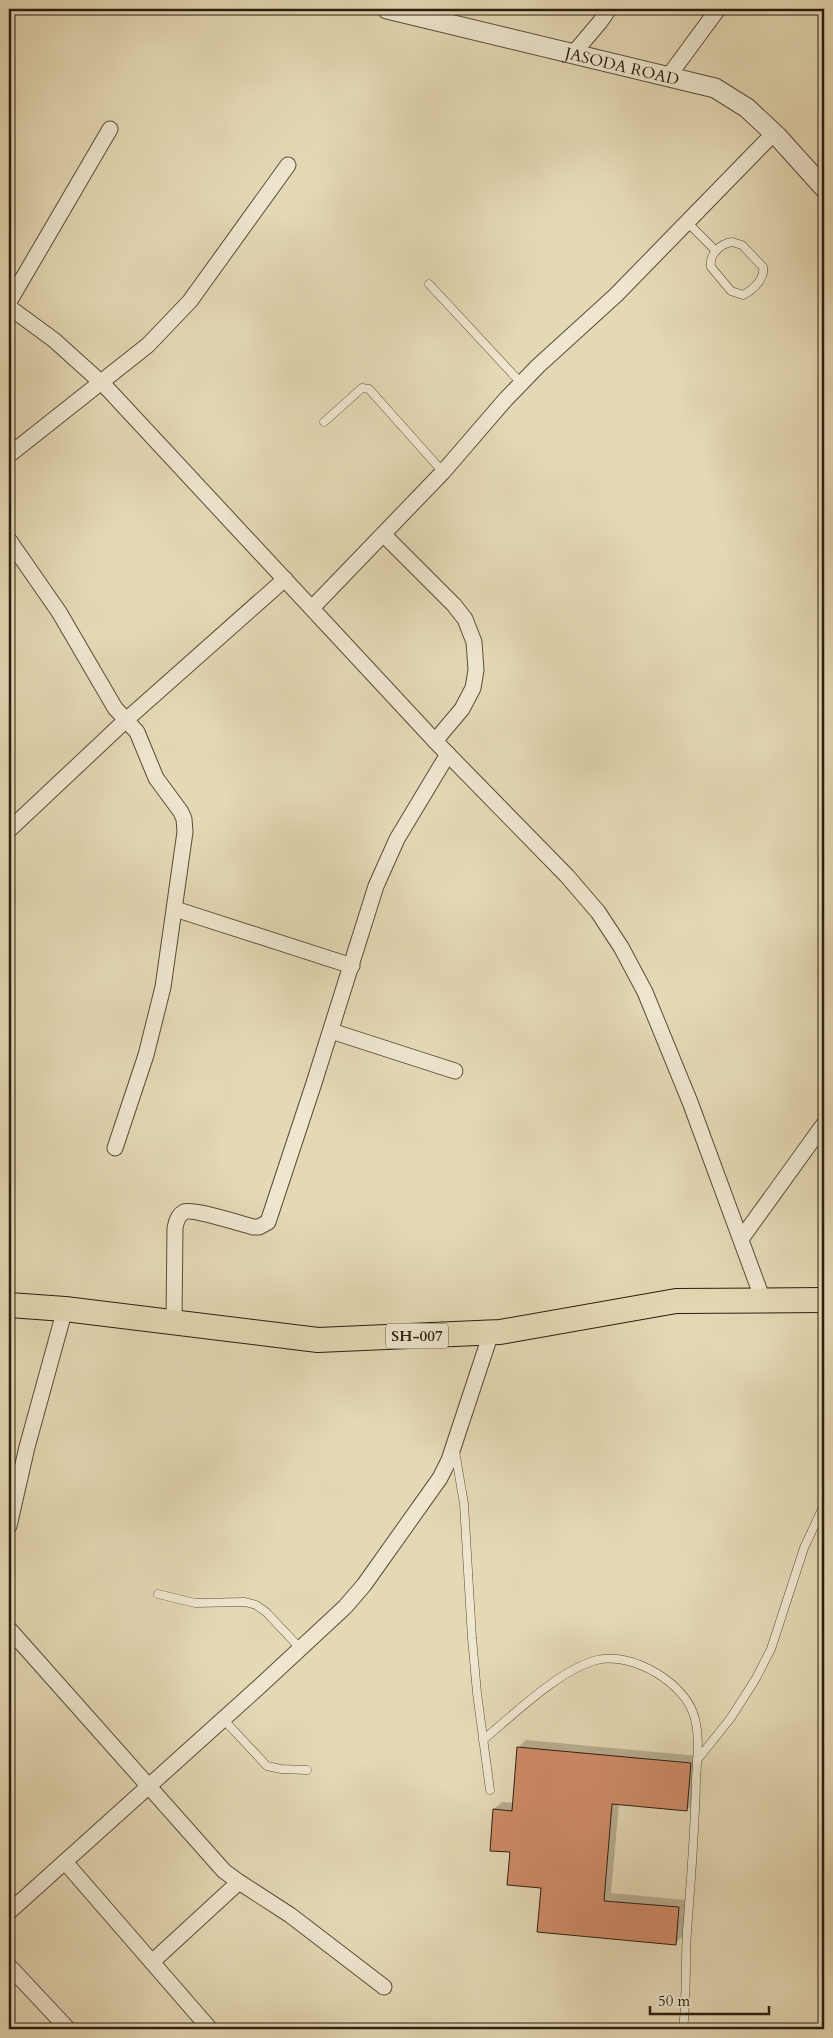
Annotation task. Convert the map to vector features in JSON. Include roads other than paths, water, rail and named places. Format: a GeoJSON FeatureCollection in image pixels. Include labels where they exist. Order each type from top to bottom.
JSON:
{"type":"FeatureCollection","features":[{"type":"Feature","properties":{"kind":"main road","name":"SH-007"},"geometry":{"type":"LineString","coordinates":[[9,1306],[65,1309],[318,1340],[491,1333],[676,1301],[824,1300]]}},
{"type":"Feature","properties":{"kind":"street","name":"JASODA ROAD"},"geometry":{"type":"LineString","coordinates":[[386,9],[715,88],[747,108],[774,133],[824,188]]}},
{"type":"Feature","properties":{"kind":"street"},"geometry":{"type":"LineString","coordinates":[[572,55],[609,9]]}},
{"type":"Feature","properties":{"kind":"street"},"geometry":{"type":"LineString","coordinates":[[668,77],[718,9]]}},
{"type":"Feature","properties":{"kind":"street"},"geometry":{"type":"LineString","coordinates":[[9,302],[110,129]]}},
{"type":"Feature","properties":{"kind":"street"},"geometry":{"type":"LineString","coordinates":[[312,608],[384,536],[521,383],[616,295],[774,133]]}},
{"type":"Feature","properties":{"kind":"street"},"geometry":{"type":"LineString","coordinates":[[9,455],[148,345],[190,300],[288,165]]}},
{"type":"Feature","properties":{"kind":"street"},"geometry":{"type":"LineString","coordinates":[[9,307],[54,340],[100,382],[434,741],[567,876],[598,912],[621,947],[645,992],[690,1102],[763,1300]]}},
{"type":"Feature","properties":{"kind":"street"},"geometry":{"type":"LineString","coordinates":[[384,536],[454,604],[464,618],[474,642],[476,670],[473,688],[462,710],[434,741]]}},
{"type":"Feature","properties":{"kind":"street"},"geometry":{"type":"LineString","coordinates":[[9,540],[58,612],[115,708],[137,732],[156,778],[181,812],[184,820],[186,832],[163,987],[146,1055],[115,1148]]}},
{"type":"Feature","properties":{"kind":"street"},"geometry":{"type":"LineString","coordinates":[[9,830],[126,720],[285,579]]}},
{"type":"Feature","properties":{"kind":"street"},"geometry":{"type":"LineString","coordinates":[[174,1322],[175,1228],[180,1215],[190,1211],[253,1227],[259,1227],[268,1222],[352,966],[376,886],[397,840],[448,754]]}},
{"type":"Feature","properties":{"kind":"street"},"geometry":{"type":"LineString","coordinates":[[175,909],[352,966]]}},
{"type":"Feature","properties":{"kind":"street"},"geometry":{"type":"LineString","coordinates":[[331,1031],[455,1071]]}},
{"type":"Feature","properties":{"kind":"street"},"geometry":{"type":"LineString","coordinates":[[741,1239],[824,1124]]}},
{"type":"Feature","properties":{"kind":"street"},"geometry":{"type":"LineString","coordinates":[[9,1526],[27,1447],[65,1309]]}},
{"type":"Feature","properties":{"kind":"street"},"geometry":{"type":"LineString","coordinates":[[9,1912],[223,1719],[344,1607],[364,1585],[440,1478],[454,1444],[491,1333]]}},
{"type":"Feature","properties":{"kind":"street"},"geometry":{"type":"LineString","coordinates":[[9,1629],[224,1871],[290,1915],[384,1987]]}},
{"type":"Feature","properties":{"kind":"street"},"geometry":{"type":"LineString","coordinates":[[65,1862],[210,2029]]}},
{"type":"Feature","properties":{"kind":"street"},"geometry":{"type":"LineString","coordinates":[[152,1962],[239,1882]]}},
{"type":"Feature","properties":{"kind":"street"},"geometry":{"type":"LineString","coordinates":[[9,1966],[68,2029]]}},
{"type":"Feature","properties":{"kind":"lane"},"geometry":{"type":"LineString","coordinates":[[687,222],[716,251]]}},
{"type":"Feature","properties":{"kind":"lane"},"geometry":{"type":"LineString","coordinates":[[732,242],[742,245],[763,267],[764,271],[760,281],[743,295],[731,291],[711,267],[710,261],[716,251],[726,243],[732,242]]}},
{"type":"Feature","properties":{"kind":"lane"},"geometry":{"type":"LineString","coordinates":[[429,284],[521,383]]}},
{"type":"Feature","properties":{"kind":"lane"},"geometry":{"type":"LineString","coordinates":[[324,422],[362,388],[366,388],[443,472]]}},
{"type":"Feature","properties":{"kind":"lane"},"geometry":{"type":"LineString","coordinates":[[454,1444],[464,1504],[472,1638],[490,1790]]}},
{"type":"Feature","properties":{"kind":"lane"},"geometry":{"type":"LineString","coordinates":[[697,1760],[730,1719],[755,1680],[771,1649],[804,1548],[824,1505]]}},
{"type":"Feature","properties":{"kind":"lane"},"geometry":{"type":"LineString","coordinates":[[158,1594],[195,1603],[245,1602],[256,1605],[266,1612],[300,1648]]}},
{"type":"Feature","properties":{"kind":"lane"},"geometry":{"type":"LineString","coordinates":[[483,1740],[551,1685],[594,1660],[610,1657],[626,1660],[665,1678],[676,1687],[689,1704],[695,1719],[697,1760],[683,2029]]}},
{"type":"Feature","properties":{"kind":"lane"},"geometry":{"type":"LineString","coordinates":[[223,1719],[267,1766],[281,1769],[307,1770]]}}]}
